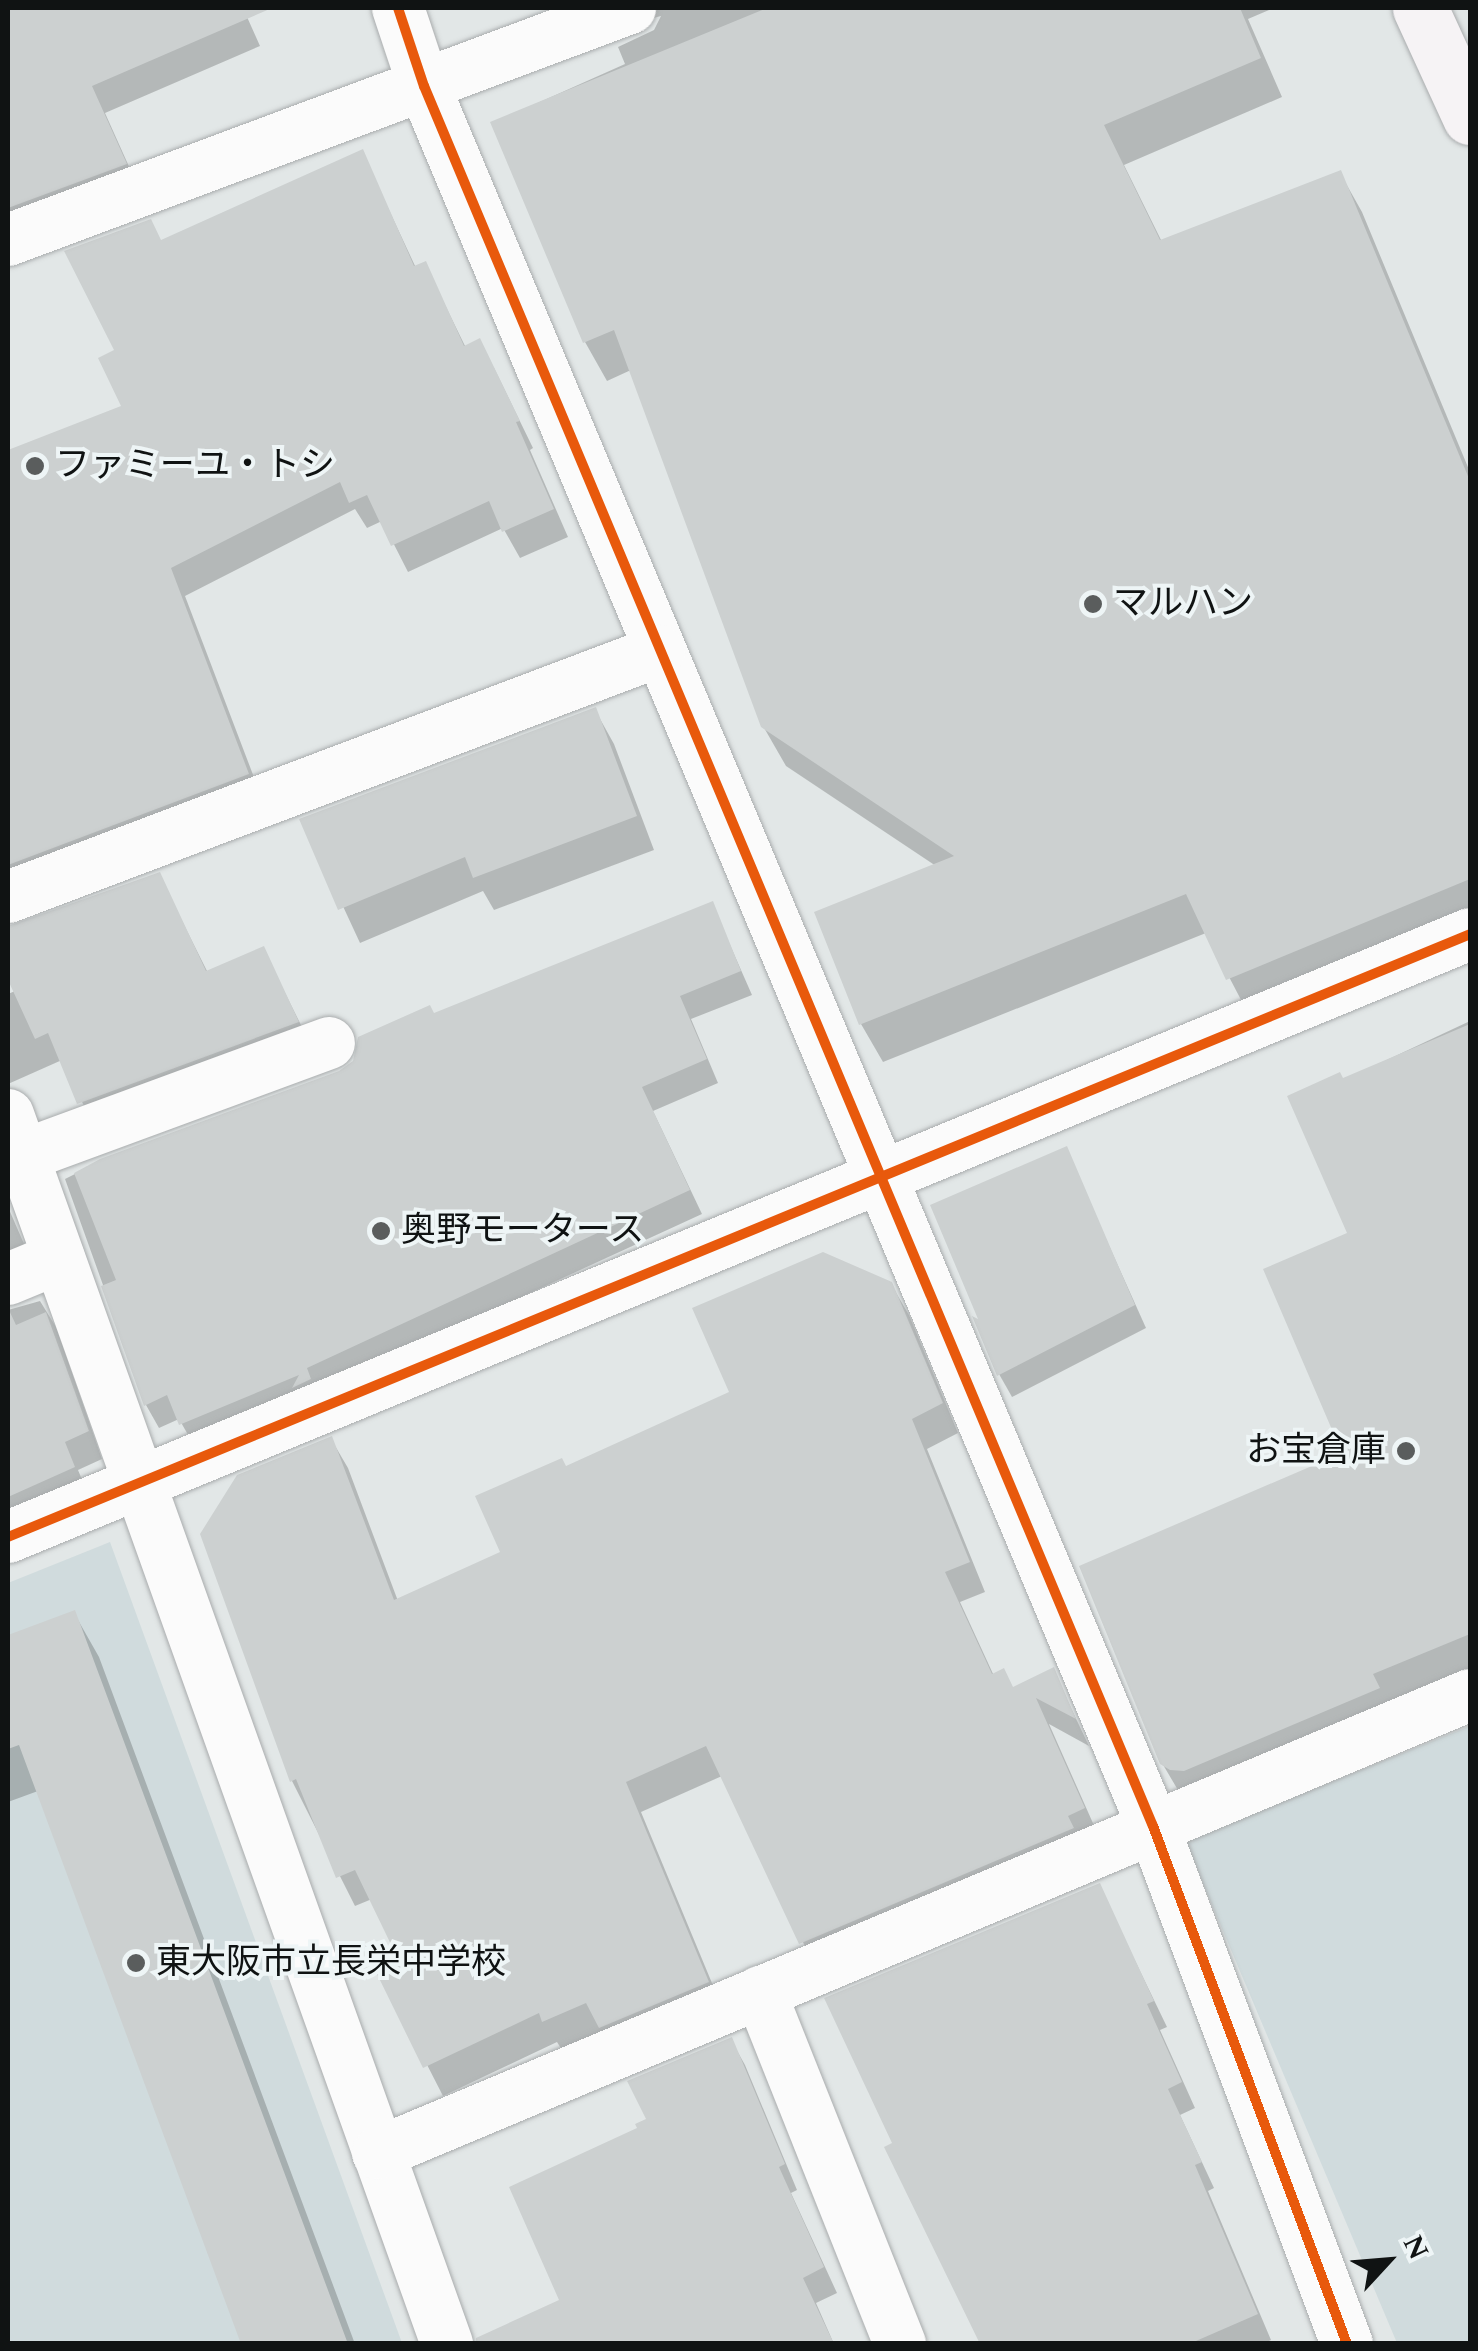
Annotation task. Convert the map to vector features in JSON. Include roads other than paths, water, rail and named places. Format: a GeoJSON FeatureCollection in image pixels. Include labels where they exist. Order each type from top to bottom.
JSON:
{"type":"FeatureCollection","features":[{"type":"Feature","properties":{"kind":"main road"},"geometry":{"type":"LineString","coordinates":[[1420,8],[1470,117]]}},
{"type":"Feature","properties":{"kind":"street"},"geometry":{"type":"LineString","coordinates":[[398,8],[424,86],[1153,1826],[1348,2344]]}},
{"type":"Feature","properties":{"kind":"street"},"geometry":{"type":"LineString","coordinates":[[8,240],[630,8]]}},
{"type":"Feature","properties":{"kind":"street"},"geometry":{"type":"LineString","coordinates":[[8,897],[659,650]]}},
{"type":"Feature","properties":{"kind":"street"},"geometry":{"type":"LineString","coordinates":[[8,1537],[882,1180],[1470,934]]}},
{"type":"Feature","properties":{"kind":"street"},"geometry":{"type":"LineString","coordinates":[[329,1044],[15,1135],[447,2344]]}},
{"type":"Feature","properties":{"kind":"street"},"geometry":{"type":"LineString","coordinates":[[8,1279],[59,1258]]}},
{"type":"Feature","properties":{"kind":"street"},"geometry":{"type":"LineString","coordinates":[[378,2153],[1470,1695]]}},
{"type":"Feature","properties":{"kind":"street"},"geometry":{"type":"LineString","coordinates":[[760,1992],[900,2344]]}},
{"type":"Feature","properties":{"kind":"place","name":"ファミーユ・トシ"},"geometry":{"type":"Point","coordinates":[35,466]}},
{"type":"Feature","properties":{"kind":"place","name":"マルハン"},"geometry":{"type":"Point","coordinates":[1093,604]}},
{"type":"Feature","properties":{"kind":"place","name":"奥野モータース"},"geometry":{"type":"Point","coordinates":[381,1231]}},
{"type":"Feature","properties":{"kind":"place","name":"お宝倉庫"},"geometry":{"type":"Point","coordinates":[1406,1451]}},
{"type":"Feature","properties":{"kind":"place","name":"東大阪市立長栄中学校"},"geometry":{"type":"Point","coordinates":[136,1963]}}]}
